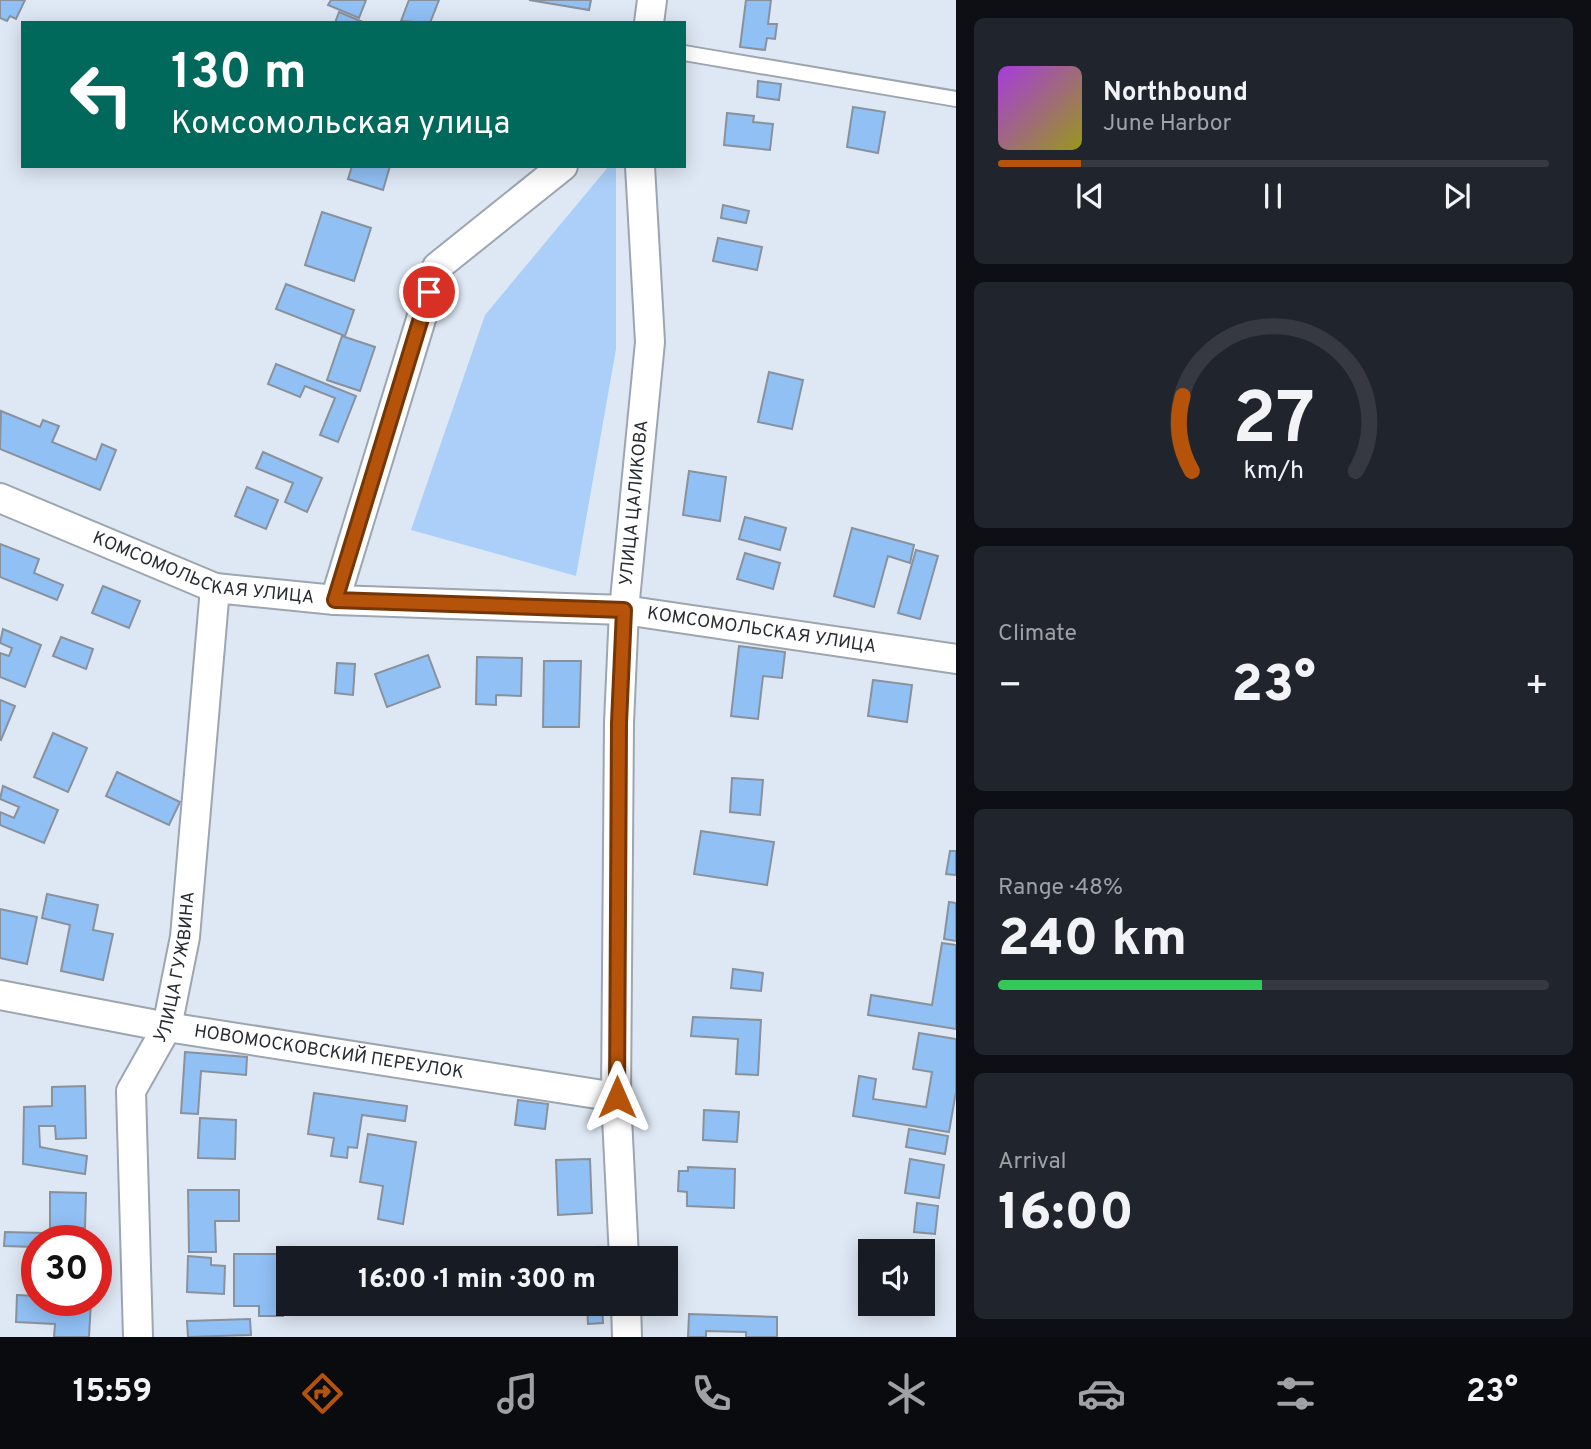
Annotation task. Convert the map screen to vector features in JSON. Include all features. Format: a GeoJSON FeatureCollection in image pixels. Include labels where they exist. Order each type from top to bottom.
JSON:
{"type":"FeatureCollection","features":[{"type":"Feature","properties":{"kind":"street"},"geometry":{"type":"LineString","coordinates":[[649,21],[652,0]]}},
{"type":"Feature","properties":{"kind":"street"},"geometry":{"type":"LineString","coordinates":[[335,600],[437,267],[561,168]]}},
{"type":"Feature","properties":{"kind":"street","name":"УЛИЦА ЦАЛИКОВА"},"geometry":{"type":"LineString","coordinates":[[623,1246],[617,1097],[619,723],[624,610],[650,342],[640,168]]}},
{"type":"Feature","properties":{"kind":"street","name":"КОМСОМОЛЬСКАЯ УЛИЦА"},"geometry":{"type":"LineString","coordinates":[[0,498],[215,589],[335,600],[624,610],[956,659]]}},
{"type":"Feature","properties":{"kind":"street","name":"УЛИЦА ГУЖВИНА"},"geometry":{"type":"LineString","coordinates":[[138,1337],[131,1091],[167,1027],[185,937],[215,589]]}},
{"type":"Feature","properties":{"kind":"street","name":"НОВОМОСКОВСКИЙ ПЕРЕУЛОК"},"geometry":{"type":"LineString","coordinates":[[0,995],[167,1027],[617,1097]]}},
{"type":"Feature","properties":{"kind":"street"},"geometry":{"type":"LineString","coordinates":[[626,1316],[627,1337]]}},
{"type":"Feature","properties":{"kind":"lane"},"geometry":{"type":"LineString","coordinates":[[686,53],[956,99]]}},
{"type":"Feature","properties":{"kind":"shaded area"},"geometry":{"type":"Polygon","coordinates":[[[607,168],[616,168],[616,349],[576,576],[411,530],[485,315],[607,168]]]}},
{"type":"Feature","properties":{"kind":"building"},"geometry":{"type":"Polygon","coordinates":[[[0,0],[25,0],[16,19],[10,16],[7,21],[0,18],[0,0]]]}},
{"type":"Feature","properties":{"kind":"building"},"geometry":{"type":"Polygon","coordinates":[[[331,0],[366,0],[359,18],[328,5],[331,0]]]}},
{"type":"Feature","properties":{"kind":"building"},"geometry":{"type":"Polygon","coordinates":[[[409,0],[439,0],[431,21],[401,21],[409,0]]]}},
{"type":"Feature","properties":{"kind":"building"},"geometry":{"type":"Polygon","coordinates":[[[529,0],[591,0],[589,10],[529,0]]]}},
{"type":"Feature","properties":{"kind":"building"},"geometry":{"type":"Polygon","coordinates":[[[746,0],[771,0],[768,24],[777,24],[775,39],[767,38],[765,50],[740,47],[746,0]]]}},
{"type":"Feature","properties":{"kind":"building"},"geometry":{"type":"Polygon","coordinates":[[[339,12],[360,21],[336,21],[339,12]]]}},
{"type":"Feature","properties":{"kind":"building"},"geometry":{"type":"Polygon","coordinates":[[[758,81],[781,84],[779,100],[757,97],[758,81]]]}},
{"type":"Feature","properties":{"kind":"building"},"geometry":{"type":"Polygon","coordinates":[[[853,107],[885,112],[878,153],[847,147],[853,107]]]}},
{"type":"Feature","properties":{"kind":"building"},"geometry":{"type":"Polygon","coordinates":[[[727,113],[754,116],[753,122],[773,124],[770,150],[724,145],[727,113]]]}},
{"type":"Feature","properties":{"kind":"building"},"geometry":{"type":"Polygon","coordinates":[[[351,168],[389,168],[383,190],[348,179],[351,168]]]}},
{"type":"Feature","properties":{"kind":"building"},"geometry":{"type":"Polygon","coordinates":[[[723,205],[749,211],[746,223],[721,218],[723,205]]]}},
{"type":"Feature","properties":{"kind":"building"},"geometry":{"type":"Polygon","coordinates":[[[322,212],[371,228],[354,281],[305,265],[322,212]]]}},
{"type":"Feature","properties":{"kind":"building"},"geometry":{"type":"Polygon","coordinates":[[[718,238],[762,247],[757,270],[713,261],[718,238]]]}},
{"type":"Feature","properties":{"kind":"building"},"geometry":{"type":"Polygon","coordinates":[[[286,284],[354,310],[345,336],[276,309],[286,284]]]}},
{"type":"Feature","properties":{"kind":"building"},"geometry":{"type":"Polygon","coordinates":[[[342,336],[375,347],[360,391],[327,380],[342,336]]]}},
{"type":"Feature","properties":{"kind":"building"},"geometry":{"type":"Polygon","coordinates":[[[276,364],[356,396],[338,442],[320,435],[335,398],[305,386],[300,397],[268,384],[276,364]]]}},
{"type":"Feature","properties":{"kind":"building"},"geometry":{"type":"Polygon","coordinates":[[[769,372],[803,380],[792,429],[758,422],[769,372]]]}},
{"type":"Feature","properties":{"kind":"building"},"geometry":{"type":"Polygon","coordinates":[[[1,411],[40,427],[43,420],[59,426],[52,442],[96,460],[102,444],[116,450],[100,490],[0,449],[1,411]]]}},
{"type":"Feature","properties":{"kind":"building"},"geometry":{"type":"Polygon","coordinates":[[[263,452],[322,478],[307,512],[285,502],[293,483],[256,468],[263,452]]]}},
{"type":"Feature","properties":{"kind":"building"},"geometry":{"type":"Polygon","coordinates":[[[689,471],[726,477],[720,521],[683,515],[689,471]]]}},
{"type":"Feature","properties":{"kind":"building"},"geometry":{"type":"Polygon","coordinates":[[[247,487],[278,500],[266,529],[235,516],[247,487]]]}},
{"type":"Feature","properties":{"kind":"building"},"geometry":{"type":"Polygon","coordinates":[[[745,517],[786,528],[780,550],[739,539],[745,517]]]}},
{"type":"Feature","properties":{"kind":"building"},"geometry":{"type":"Polygon","coordinates":[[[852,528],[914,545],[910,563],[888,556],[874,607],[834,596],[852,528]]]}},
{"type":"Feature","properties":{"kind":"building"},"geometry":{"type":"Polygon","coordinates":[[[0,544],[39,559],[34,573],[63,585],[57,600],[0,577],[0,544]]]}},
{"type":"Feature","properties":{"kind":"building"},"geometry":{"type":"Polygon","coordinates":[[[916,550],[938,556],[920,619],[898,613],[916,550]]]}},
{"type":"Feature","properties":{"kind":"building"},"geometry":{"type":"Polygon","coordinates":[[[745,553],[780,563],[773,589],[737,579],[745,553]]]}},
{"type":"Feature","properties":{"kind":"building"},"geometry":{"type":"Polygon","coordinates":[[[103,586],[140,601],[129,628],[92,613],[103,586]]]}},
{"type":"Feature","properties":{"kind":"building"},"geometry":{"type":"Polygon","coordinates":[[[3,629],[41,645],[25,687],[0,677],[0,653],[9,656],[12,648],[0,643],[3,629]]]}},
{"type":"Feature","properties":{"kind":"building"},"geometry":{"type":"Polygon","coordinates":[[[61,637],[93,649],[86,669],[53,656],[61,637]]]}},
{"type":"Feature","properties":{"kind":"building"},"geometry":{"type":"Polygon","coordinates":[[[739,646],[785,652],[782,678],[763,676],[758,719],[731,716],[739,646]]]}},
{"type":"Feature","properties":{"kind":"building"},"geometry":{"type":"Polygon","coordinates":[[[428,655],[440,687],[387,707],[375,674],[428,655]]]}},
{"type":"Feature","properties":{"kind":"building"},"geometry":{"type":"Polygon","coordinates":[[[477,657],[522,658],[521,696],[496,695],[496,705],[476,704],[477,657]]]}},
{"type":"Feature","properties":{"kind":"building"},"geometry":{"type":"Polygon","coordinates":[[[544,661],[581,661],[579,727],[543,727],[544,661]]]}},
{"type":"Feature","properties":{"kind":"building"},"geometry":{"type":"Polygon","coordinates":[[[337,663],[355,664],[353,695],[335,693],[337,663]]]}},
{"type":"Feature","properties":{"kind":"building"},"geometry":{"type":"Polygon","coordinates":[[[873,680],[912,685],[907,722],[868,716],[873,680]]]}},
{"type":"Feature","properties":{"kind":"building"},"geometry":{"type":"Polygon","coordinates":[[[0,700],[15,706],[1,740],[0,739],[0,700]]]}},
{"type":"Feature","properties":{"kind":"building"},"geometry":{"type":"Polygon","coordinates":[[[53,733],[87,748],[68,792],[34,777],[53,733]]]}},
{"type":"Feature","properties":{"kind":"building"},"geometry":{"type":"Polygon","coordinates":[[[117,772],[180,802],[169,825],[106,796],[117,772]]]}},
{"type":"Feature","properties":{"kind":"building"},"geometry":{"type":"Polygon","coordinates":[[[732,778],[763,780],[760,815],[730,812],[732,778]]]}},
{"type":"Feature","properties":{"kind":"building"},"geometry":{"type":"Polygon","coordinates":[[[3,786],[58,810],[44,843],[0,825],[0,812],[14,818],[19,807],[0,799],[3,786]]]}},
{"type":"Feature","properties":{"kind":"building"},"geometry":{"type":"Polygon","coordinates":[[[701,831],[774,842],[767,885],[694,874],[701,831]]]}},
{"type":"Feature","properties":{"kind":"building"},"geometry":{"type":"Polygon","coordinates":[[[950,851],[956,851],[956,875],[946,874],[950,851]]]}},
{"type":"Feature","properties":{"kind":"building"},"geometry":{"type":"Polygon","coordinates":[[[47,894],[98,905],[93,930],[113,934],[103,980],[61,971],[70,925],[42,918],[47,894]]]}},
{"type":"Feature","properties":{"kind":"building"},"geometry":{"type":"Polygon","coordinates":[[[949,902],[956,903],[956,941],[944,939],[949,902]]]}},
{"type":"Feature","properties":{"kind":"building"},"geometry":{"type":"Polygon","coordinates":[[[0,909],[37,917],[27,964],[0,958],[0,909]]]}},
{"type":"Feature","properties":{"kind":"building"},"geometry":{"type":"Polygon","coordinates":[[[942,943],[956,945],[956,1029],[868,1015],[871,995],[932,1005],[942,943]]]}},
{"type":"Feature","properties":{"kind":"building"},"geometry":{"type":"Polygon","coordinates":[[[733,969],[763,973],[761,991],[731,988],[733,969]]]}},
{"type":"Feature","properties":{"kind":"building"},"geometry":{"type":"Polygon","coordinates":[[[693,1017],[761,1020],[758,1075],[736,1074],[738,1039],[691,1036],[693,1017]]]}},
{"type":"Feature","properties":{"kind":"building"},"geometry":{"type":"Polygon","coordinates":[[[919,1033],[956,1039],[956,1092],[949,1132],[853,1116],[859,1076],[876,1079],[873,1099],[926,1107],[932,1072],[913,1069],[919,1033]]]}},
{"type":"Feature","properties":{"kind":"building"},"geometry":{"type":"Polygon","coordinates":[[[185,1052],[247,1057],[246,1075],[201,1071],[198,1114],[181,1113],[185,1052]]]}},
{"type":"Feature","properties":{"kind":"building"},"geometry":{"type":"Polygon","coordinates":[[[85,1086],[86,1138],[56,1139],[55,1126],[39,1126],[40,1147],[87,1156],[85,1174],[23,1164],[24,1107],[52,1106],[52,1087],[85,1086]]]}},
{"type":"Feature","properties":{"kind":"building"},"geometry":{"type":"Polygon","coordinates":[[[314,1093],[407,1106],[405,1121],[362,1115],[357,1148],[348,1147],[347,1158],[331,1156],[334,1138],[308,1134],[314,1093]]]}},
{"type":"Feature","properties":{"kind":"building"},"geometry":{"type":"Polygon","coordinates":[[[518,1100],[548,1104],[545,1129],[515,1125],[518,1100]]]}},
{"type":"Feature","properties":{"kind":"building"},"geometry":{"type":"Polygon","coordinates":[[[704,1110],[739,1112],[737,1142],[703,1140],[704,1110]]]}},
{"type":"Feature","properties":{"kind":"building"},"geometry":{"type":"Polygon","coordinates":[[[200,1118],[236,1120],[235,1159],[198,1158],[200,1118]]]}},
{"type":"Feature","properties":{"kind":"building"},"geometry":{"type":"Polygon","coordinates":[[[909,1129],[948,1136],[945,1154],[906,1147],[909,1129]]]}},
{"type":"Feature","properties":{"kind":"building"},"geometry":{"type":"Polygon","coordinates":[[[368,1134],[416,1142],[403,1224],[378,1219],[383,1186],[360,1182],[368,1134]]]}},
{"type":"Feature","properties":{"kind":"building"},"geometry":{"type":"Polygon","coordinates":[[[590,1159],[592,1213],[558,1215],[556,1160],[590,1159]]]}},
{"type":"Feature","properties":{"kind":"building"},"geometry":{"type":"Polygon","coordinates":[[[910,1159],[944,1165],[939,1198],[905,1193],[910,1159]]]}},
{"type":"Feature","properties":{"kind":"building"},"geometry":{"type":"Polygon","coordinates":[[[688,1167],[735,1169],[734,1208],[687,1206],[687,1192],[678,1191],[679,1171],[688,1171],[688,1167]]]}},
{"type":"Feature","properties":{"kind":"building"},"geometry":{"type":"Polygon","coordinates":[[[188,1190],[239,1190],[239,1221],[215,1221],[216,1252],[189,1252],[188,1190]]]}},
{"type":"Feature","properties":{"kind":"building"},"geometry":{"type":"Polygon","coordinates":[[[50,1192],[86,1193],[85,1225],[50,1225],[50,1192]]]}},
{"type":"Feature","properties":{"kind":"building"},"geometry":{"type":"Polygon","coordinates":[[[917,1203],[938,1206],[935,1234],[914,1232],[917,1203]]]}},
{"type":"Feature","properties":{"kind":"building"},"geometry":{"type":"Polygon","coordinates":[[[5,1232],[21,1232],[21,1247],[4,1246],[5,1232]]]}},
{"type":"Feature","properties":{"kind":"building"},"geometry":{"type":"Polygon","coordinates":[[[234,1254],[276,1254],[276,1316],[259,1316],[259,1306],[234,1306],[234,1254]]]}},
{"type":"Feature","properties":{"kind":"building"},"geometry":{"type":"Polygon","coordinates":[[[188,1256],[211,1258],[211,1265],[225,1266],[224,1294],[187,1292],[188,1256]]]}},
{"type":"Feature","properties":{"kind":"building"},"geometry":{"type":"Polygon","coordinates":[[[17,1295],[21,1295],[21,1316],[90,1316],[89,1337],[54,1337],[55,1324],[16,1322],[17,1295]]]}},
{"type":"Feature","properties":{"kind":"building"},"geometry":{"type":"Polygon","coordinates":[[[689,1314],[777,1317],[777,1337],[746,1337],[746,1332],[706,1331],[706,1337],[688,1337],[689,1314]]]}},
{"type":"Feature","properties":{"kind":"building"},"geometry":{"type":"Polygon","coordinates":[[[588,1316],[603,1316],[603,1323],[588,1324],[588,1316]]]}},
{"type":"Feature","properties":{"kind":"building"},"geometry":{"type":"Polygon","coordinates":[[[250,1319],[251,1335],[188,1337],[187,1321],[250,1319]]]}},
{"type":"Feature","properties":{"kind":"route"},"geometry":{"type":"LineString","coordinates":[[429,292],[335,600],[624,610],[619,723],[617,1097]]}}]}
